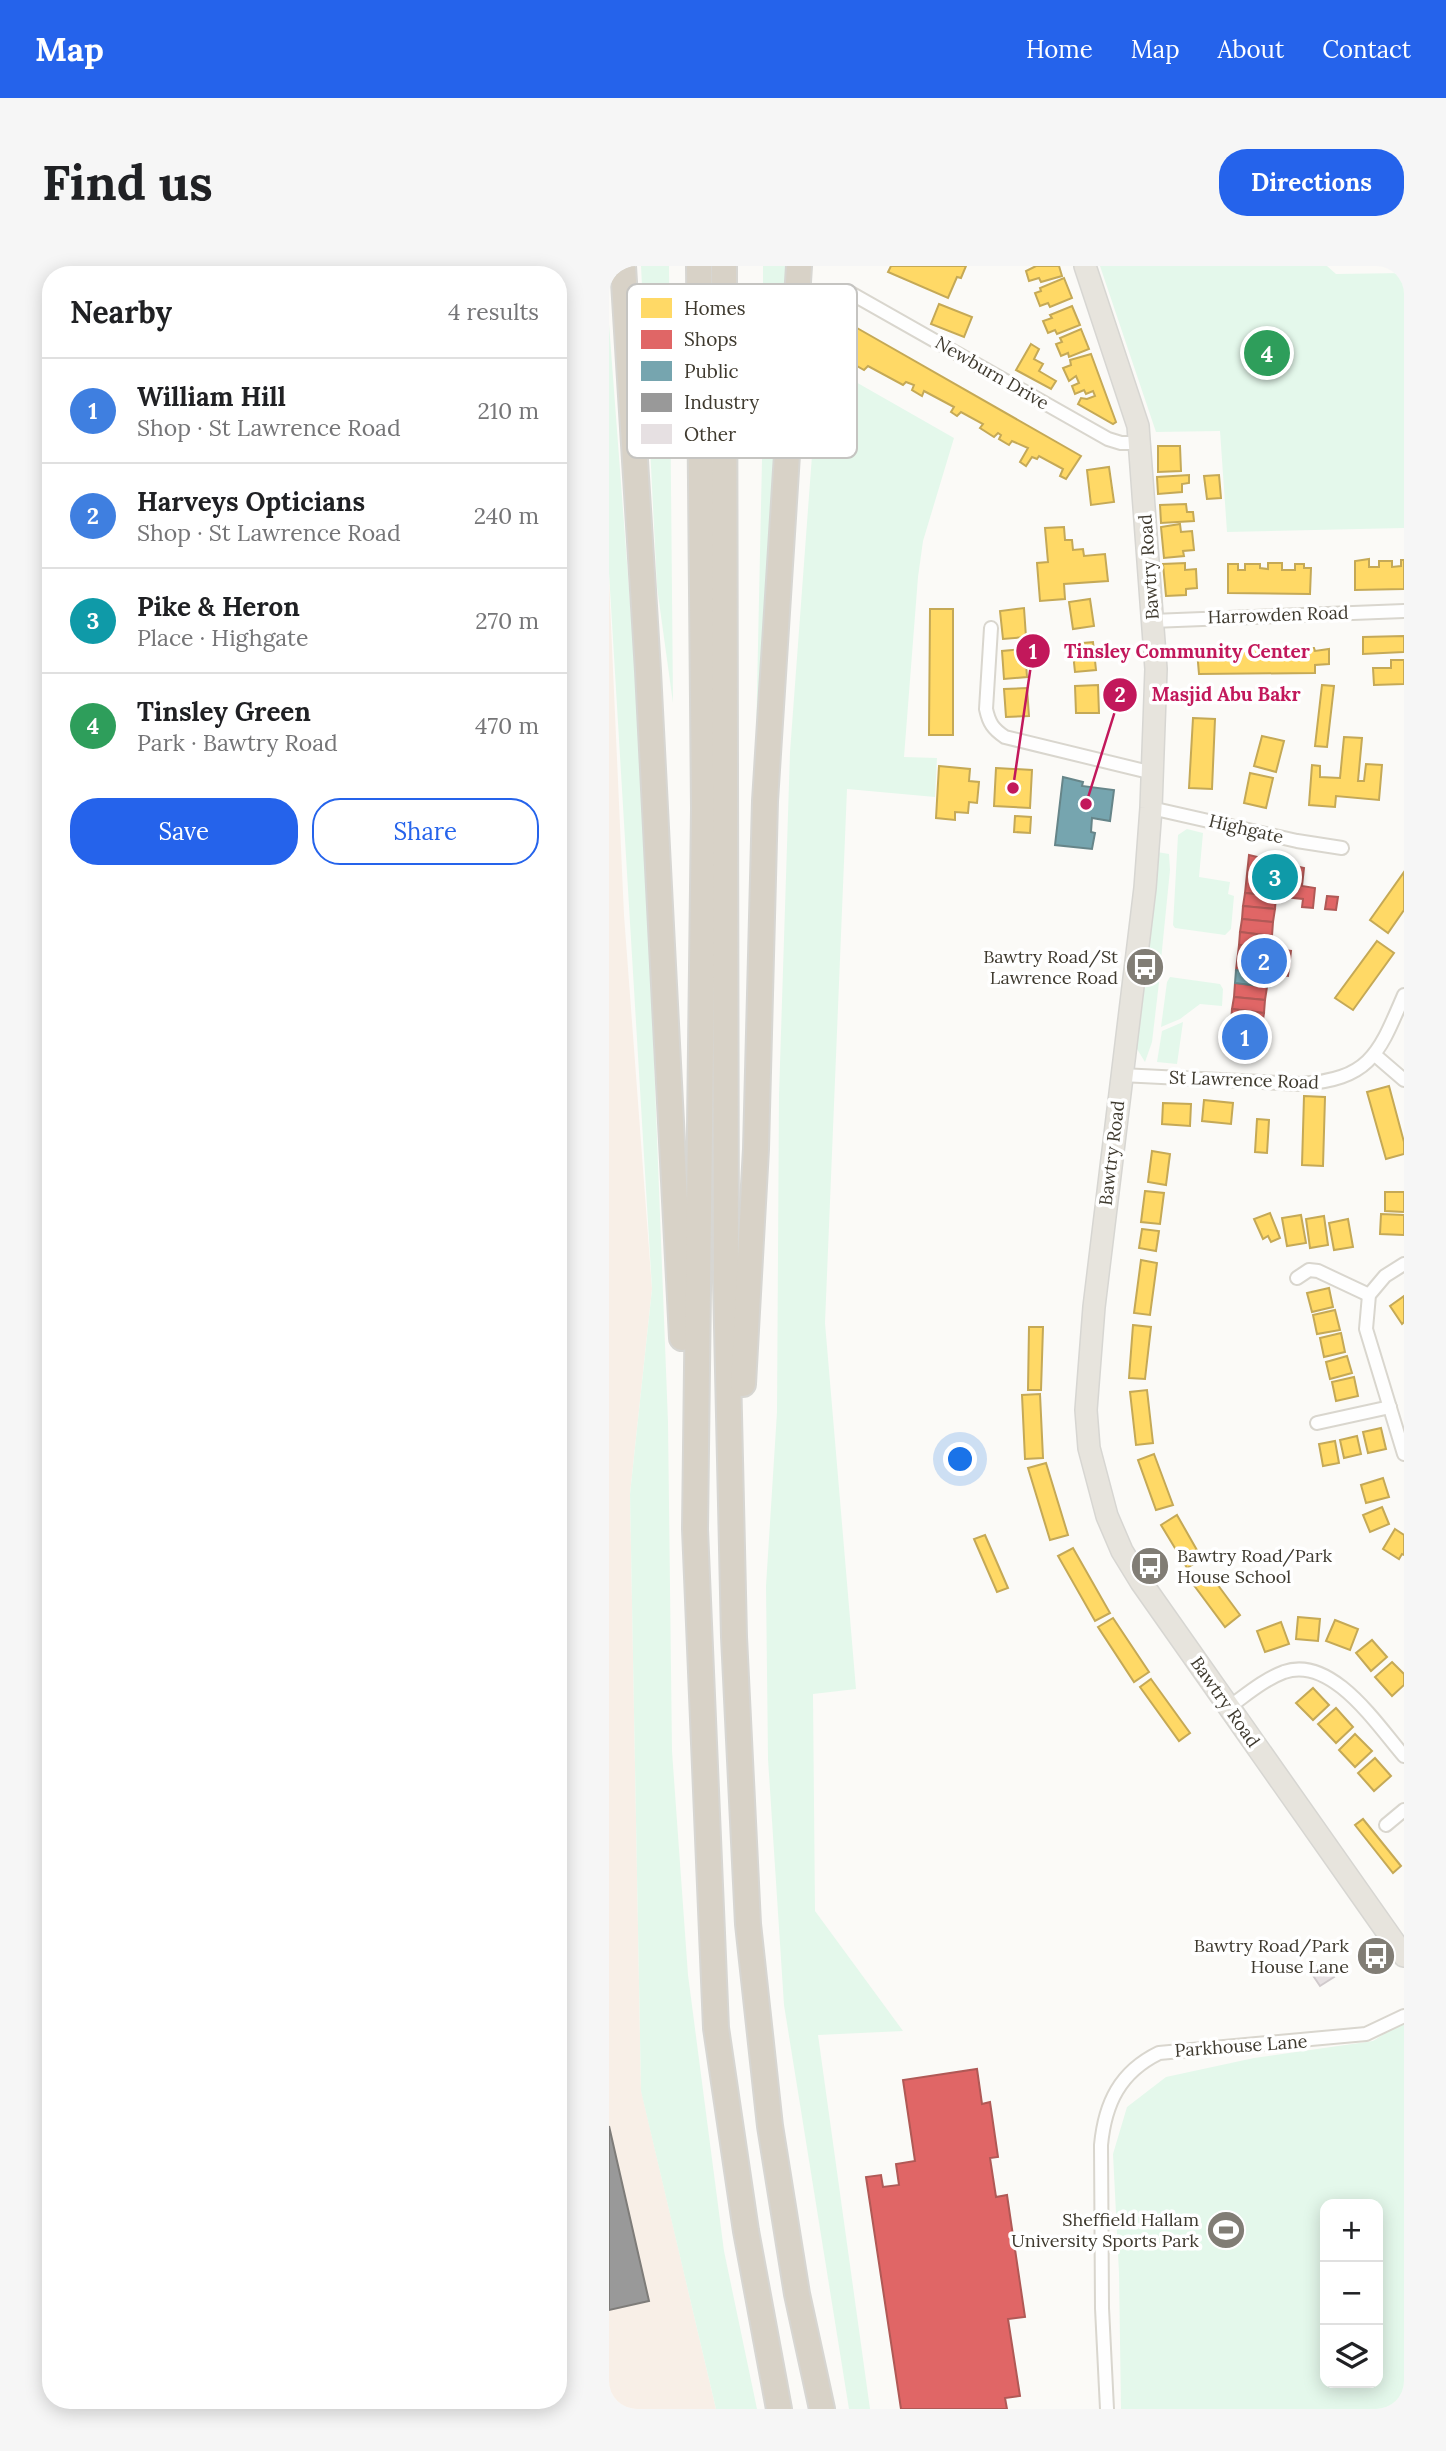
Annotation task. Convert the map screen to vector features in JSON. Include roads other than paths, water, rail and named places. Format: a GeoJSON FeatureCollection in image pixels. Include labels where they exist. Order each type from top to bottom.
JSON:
{"type":"FeatureCollection","features":[{"type":"Feature","properties":{"kind":"highway"},"geometry":{"type":"LineString","coordinates":[[623,266],[627,331]]}},
{"type":"Feature","properties":{"kind":"highway"},"geometry":{"type":"LineString","coordinates":[[699,266],[699,284]]}},
{"type":"Feature","properties":{"kind":"highway"},"geometry":{"type":"LineString","coordinates":[[724,266],[724,284]]}},
{"type":"Feature","properties":{"kind":"highway"},"geometry":{"type":"LineString","coordinates":[[798,284],[799,266]]}},
{"type":"Feature","properties":{"kind":"highway"},"geometry":{"type":"LineString","coordinates":[[635,458],[684,1368],[696,1495]]}},
{"type":"Feature","properties":{"kind":"highway"},"geometry":{"type":"LineString","coordinates":[[700,458],[703,808],[695,1543],[716,2028],[745,2231],[779,2409]]}},
{"type":"Feature","properties":{"kind":"highway"},"geometry":{"type":"LineString","coordinates":[[724,458],[726,1282],[734,1637],[751,1951],[770,2126],[797,2294],[822,2409]]}},
{"type":"Feature","properties":{"kind":"highway"},"geometry":{"type":"LineString","coordinates":[[733,1566],[756,1149],[765,801],[787,458]]}},
{"type":"Feature","properties":{"kind":"main road","name":"Bawtry Road"},"geometry":{"type":"LineString","coordinates":[[1085,266],[1138,426],[1141,443],[1156,669],[1153,774],[1145,888],[1088,1369],[1086,1410],[1089,1448],[1107,1516],[1122,1551],[1141,1582],[1404,1956]]}},
{"type":"Feature","properties":{"kind":"street","name":"Newburn Drive"},"geometry":{"type":"LineString","coordinates":[[857,297],[1108,439],[1121,443],[1141,443]]}},
{"type":"Feature","properties":{"kind":"street","name":"Harrowden Road"},"geometry":{"type":"LineString","coordinates":[[1153,621],[1404,611]]}},
{"type":"Feature","properties":{"kind":"street"},"geometry":{"type":"LineString","coordinates":[[991,628],[986,709],[994,730],[1005,737],[1153,774]]}},
{"type":"Feature","properties":{"kind":"street","name":"Highgate"},"geometry":{"type":"LineString","coordinates":[[1151,808],[1297,841],[1342,848]]}},
{"type":"Feature","properties":{"kind":"street","name":"St Lawrence Road"},"geometry":{"type":"LineString","coordinates":[[1121,1075],[1301,1084],[1326,1083],[1344,1078],[1360,1069],[1375,1055],[1404,995]]}},
{"type":"Feature","properties":{"kind":"street"},"geometry":{"type":"LineString","coordinates":[[1375,1055],[1404,1080]]}},
{"type":"Feature","properties":{"kind":"street"},"geometry":{"type":"LineString","coordinates":[[1404,1264],[1385,1276],[1369,1295],[1366,1329],[1390,1407],[1400,1421],[1404,1454]]}},
{"type":"Feature","properties":{"kind":"street"},"geometry":{"type":"LineString","coordinates":[[1297,1278],[1309,1270],[1318,1270],[1369,1295]]}},
{"type":"Feature","properties":{"kind":"street"},"geometry":{"type":"LineString","coordinates":[[1317,1423],[1390,1407]]}},
{"type":"Feature","properties":{"kind":"street"},"geometry":{"type":"LineString","coordinates":[[1229,1707],[1268,1679],[1287,1671],[1303,1670],[1320,1674],[1335,1680],[1404,1756]]}},
{"type":"Feature","properties":{"kind":"street"},"geometry":{"type":"LineString","coordinates":[[1386,1825],[1404,1810]]}},
{"type":"Feature","properties":{"kind":"street","name":"Parkhouse Lane"},"geometry":{"type":"LineString","coordinates":[[1107,2409],[1101,2145],[1104,2118],[1121,2084],[1133,2070],[1160,2053],[1366,2034],[1404,2016]]}},
{"type":"Feature","properties":{"kind":"place","name":"Tinsley Green"},"geometry":{"type":"Point","coordinates":[1267,353]}},
{"type":"Feature","properties":{"kind":"place","name":"Tinsley Community Center"},"geometry":{"type":"Point","coordinates":[1013,788]}},
{"type":"Feature","properties":{"kind":"place","name":"Masjid Abu Bakr"},"geometry":{"type":"Point","coordinates":[1086,804]}},
{"type":"Feature","properties":{"kind":"place","name":"Pike & Heron"},"geometry":{"type":"Point","coordinates":[1275,877]}},
{"type":"Feature","properties":{"kind":"place","name":"Harveys Opticians"},"geometry":{"type":"Point","coordinates":[1264,961]}},
{"type":"Feature","properties":{"kind":"place","name":"Bawtry Road/St Lawrence Road"},"geometry":{"type":"Point","coordinates":[1145,967]}},
{"type":"Feature","properties":{"kind":"place","name":"William Hill"},"geometry":{"type":"Point","coordinates":[1245,1037]}},
{"type":"Feature","properties":{"kind":"place","name":"Bawtry Road/Park House School"},"geometry":{"type":"Point","coordinates":[1150,1566]}},
{"type":"Feature","properties":{"kind":"place","name":"Bawtry Road/Park House Lane"},"geometry":{"type":"Point","coordinates":[1376,1956]}},
{"type":"Feature","properties":{"kind":"place","name":"Sheffield Hallam University Sports Park"},"geometry":{"type":"Point","coordinates":[1226,2230]}}]}
